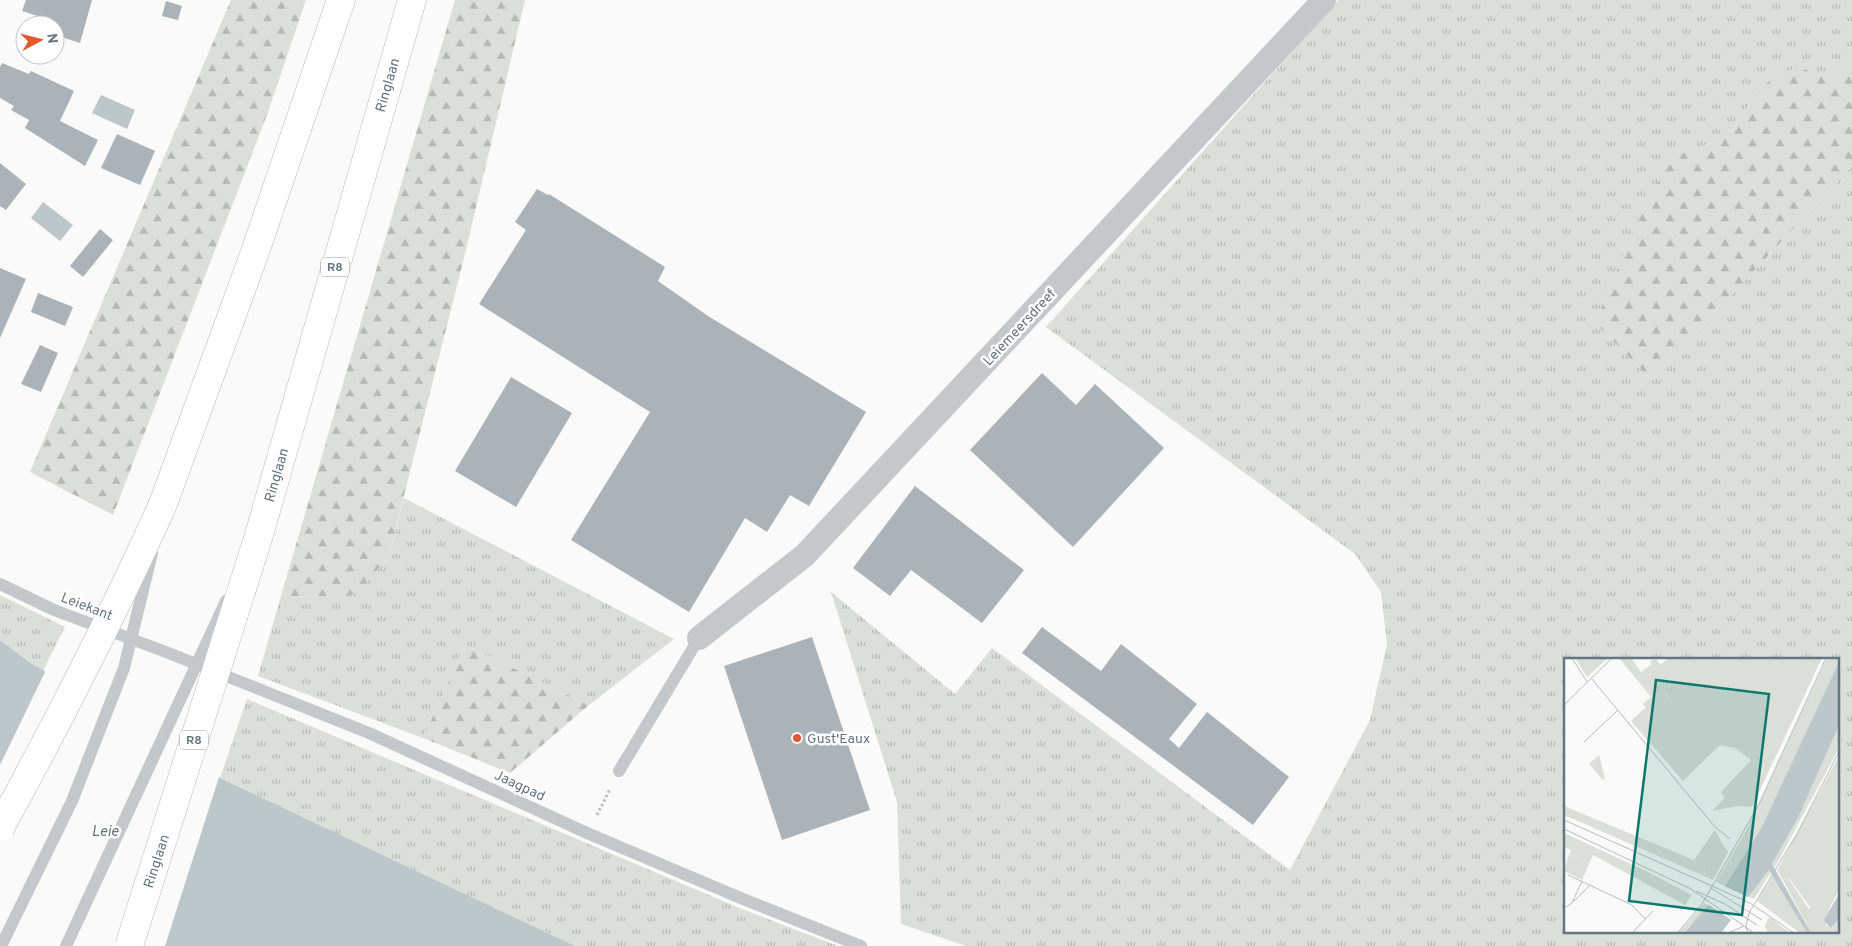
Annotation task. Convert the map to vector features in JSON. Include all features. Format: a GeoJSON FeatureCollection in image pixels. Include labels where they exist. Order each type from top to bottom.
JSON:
{"type":"FeatureCollection","features":[{"type":"Feature","properties":{"kind":"highway"},"geometry":{"type":"LineString","coordinates":[[0,828],[63,713],[119,602],[163,504],[255,252],[342,0]]}},
{"type":"Feature","properties":{"kind":"highway","name":"Ringlaan"},"geometry":{"type":"LineString","coordinates":[[129,946],[259,535],[412,0]]}},
{"type":"Feature","properties":{"kind":"street","name":"Leiemeersdreef"},"geometry":{"type":"LineString","coordinates":[[700,638],[805,555],[1324,0]]}},
{"type":"Feature","properties":{"kind":"lane"},"geometry":{"type":"LineString","coordinates":[[1,946],[72,801],[124,668],[163,504]]}},
{"type":"Feature","properties":{"kind":"lane"},"geometry":{"type":"LineString","coordinates":[[66,946],[184,687],[259,535]]}},
{"type":"Feature","properties":{"kind":"lane","name":"Leiekant"},"geometry":{"type":"LineString","coordinates":[[0,584],[54,610],[166,652]]}},
{"type":"Feature","properties":{"kind":"lane"},"geometry":{"type":"LineString","coordinates":[[619,770],[700,638]]}},
{"type":"Feature","properties":{"kind":"lane","name":"Jaagpad"},"geometry":{"type":"LineString","coordinates":[[166,652],[369,733],[743,900],[861,946]]}},
{"type":"Feature","properties":{"kind":"path"},"geometry":{"type":"LineString","coordinates":[[597,815],[608,792]]}},
{"type":"Feature","properties":{"kind":"green space"},"geometry":{"type":"Polygon","coordinates":[[[231,0],[306,0],[267,115],[113,515],[30,472],[231,0]]]}},
{"type":"Feature","properties":{"kind":"green space"},"geometry":{"type":"Polygon","coordinates":[[[455,0],[525,0],[463,262],[389,555],[359,592],[344,597],[281,596],[455,0]]]}},
{"type":"Feature","properties":{"kind":"green space"},"geometry":{"type":"Polygon","coordinates":[[[1338,0],[1852,0],[1852,62],[1831,80],[1799,67],[1760,89],[1735,127],[1712,143],[1675,156],[1595,323],[1652,380],[1852,166],[1852,946],[966,946],[901,924],[897,802],[831,592],[955,694],[992,648],[1290,870],[1370,720],[1387,644],[1381,592],[1355,554],[1046,327],[1338,0]]]}},
{"type":"Feature","properties":{"kind":"green space"},"geometry":{"type":"Polygon","coordinates":[[[1852,62],[1852,166],[1652,380],[1595,323],[1646,200],[1675,156],[1712,143],[1735,127],[1760,89],[1777,74],[1799,67],[1831,80],[1852,62]]]}},
{"type":"Feature","properties":{"kind":"green space"},"geometry":{"type":"Polygon","coordinates":[[[404,498],[674,639],[589,705],[465,645],[423,738],[258,676],[281,596],[344,597],[389,555],[404,498]]]}},
{"type":"Feature","properties":{"kind":"green space"},"geometry":{"type":"Polygon","coordinates":[[[0,595],[65,627],[43,671],[0,640],[0,595]]]}},
{"type":"Feature","properties":{"kind":"green space"},"geometry":{"type":"Polygon","coordinates":[[[465,645],[589,705],[510,773],[423,738],[465,645]]]}},
{"type":"Feature","properties":{"kind":"green space"},"geometry":{"type":"Polygon","coordinates":[[[247,699],[737,907],[838,946],[575,946],[220,778],[247,699]]]}},
{"type":"Feature","properties":{"kind":"water"},"geometry":{"type":"Polygon","coordinates":[[[101,95],[135,110],[127,129],[92,113],[101,95]]]}},
{"type":"Feature","properties":{"kind":"water"},"geometry":{"type":"Polygon","coordinates":[[[43,202],[73,225],[60,241],[31,218],[43,202]]]}},
{"type":"Feature","properties":{"kind":"water","name":"Leie"},"geometry":{"type":"Polygon","coordinates":[[[0,640],[31,663],[220,778],[575,946],[93,946],[0,891],[0,640]]]}},
{"type":"Feature","properties":{"kind":"pier"},"geometry":{"type":"Polygon","coordinates":[[[46,670],[220,774],[165,946],[88,946],[0,894],[0,765],[46,670]]]}},
{"type":"Feature","properties":{"kind":"building"},"geometry":{"type":"Polygon","coordinates":[[[26,0],[92,0],[80,43],[65,38],[65,15],[34,15],[22,11],[26,0]]]}},
{"type":"Feature","properties":{"kind":"building"},"geometry":{"type":"Polygon","coordinates":[[[166,1],[182,6],[178,20],[162,16],[166,1]]]}},
{"type":"Feature","properties":{"kind":"building"},"geometry":{"type":"Polygon","coordinates":[[[2,63],[29,74],[31,71],[74,91],[60,121],[98,140],[85,166],[25,128],[29,120],[11,110],[14,106],[0,98],[0,67],[2,63]]]}},
{"type":"Feature","properties":{"kind":"building"},"geometry":{"type":"Polygon","coordinates":[[[117,134],[155,151],[140,185],[101,168],[117,134]]]}},
{"type":"Feature","properties":{"kind":"building"},"geometry":{"type":"Polygon","coordinates":[[[0,163],[26,184],[6,210],[0,206],[0,163]]]}},
{"type":"Feature","properties":{"kind":"building"},"geometry":{"type":"Polygon","coordinates":[[[537,189],[549,194],[665,267],[658,281],[708,316],[866,412],[809,506],[790,495],[767,532],[745,518],[689,612],[571,540],[650,412],[479,304],[526,230],[515,222],[537,189]]]}},
{"type":"Feature","properties":{"kind":"building"},"geometry":{"type":"Polygon","coordinates":[[[100,229],[113,240],[83,277],[70,266],[100,229]]]}},
{"type":"Feature","properties":{"kind":"building"},"geometry":{"type":"Polygon","coordinates":[[[0,268],[26,279],[0,338],[0,268]]]}},
{"type":"Feature","properties":{"kind":"building"},"geometry":{"type":"Polygon","coordinates":[[[38,293],[73,307],[65,326],[31,312],[38,293]]]}},
{"type":"Feature","properties":{"kind":"building"},"geometry":{"type":"Polygon","coordinates":[[[40,345],[58,353],[41,392],[21,384],[40,345]]]}},
{"type":"Feature","properties":{"kind":"building"},"geometry":{"type":"Polygon","coordinates":[[[1042,373],[1076,405],[1095,384],[1164,448],[1073,547],[970,450],[1042,373]]]}},
{"type":"Feature","properties":{"kind":"building"},"geometry":{"type":"Polygon","coordinates":[[[511,377],[572,413],[516,507],[455,471],[511,377]]]}},
{"type":"Feature","properties":{"kind":"building"},"geometry":{"type":"Polygon","coordinates":[[[915,486],[1024,570],[982,623],[911,570],[890,596],[853,568],[915,486]]]}},
{"type":"Feature","properties":{"kind":"building"},"geometry":{"type":"Polygon","coordinates":[[[1042,627],[1101,671],[1121,644],[1197,704],[1169,739],[1179,748],[1207,712],[1289,777],[1253,825],[1022,653],[1042,627]]]}},
{"type":"Feature","properties":{"kind":"building","name":"Gust'Eaux"},"geometry":{"type":"Polygon","coordinates":[[[812,637],[870,810],[782,840],[724,666],[812,637]]]}},
{"type":"Feature","properties":{"kind":"place","name":"Gust'Eaux"},"geometry":{"type":"Point","coordinates":[797,738]}}]}
